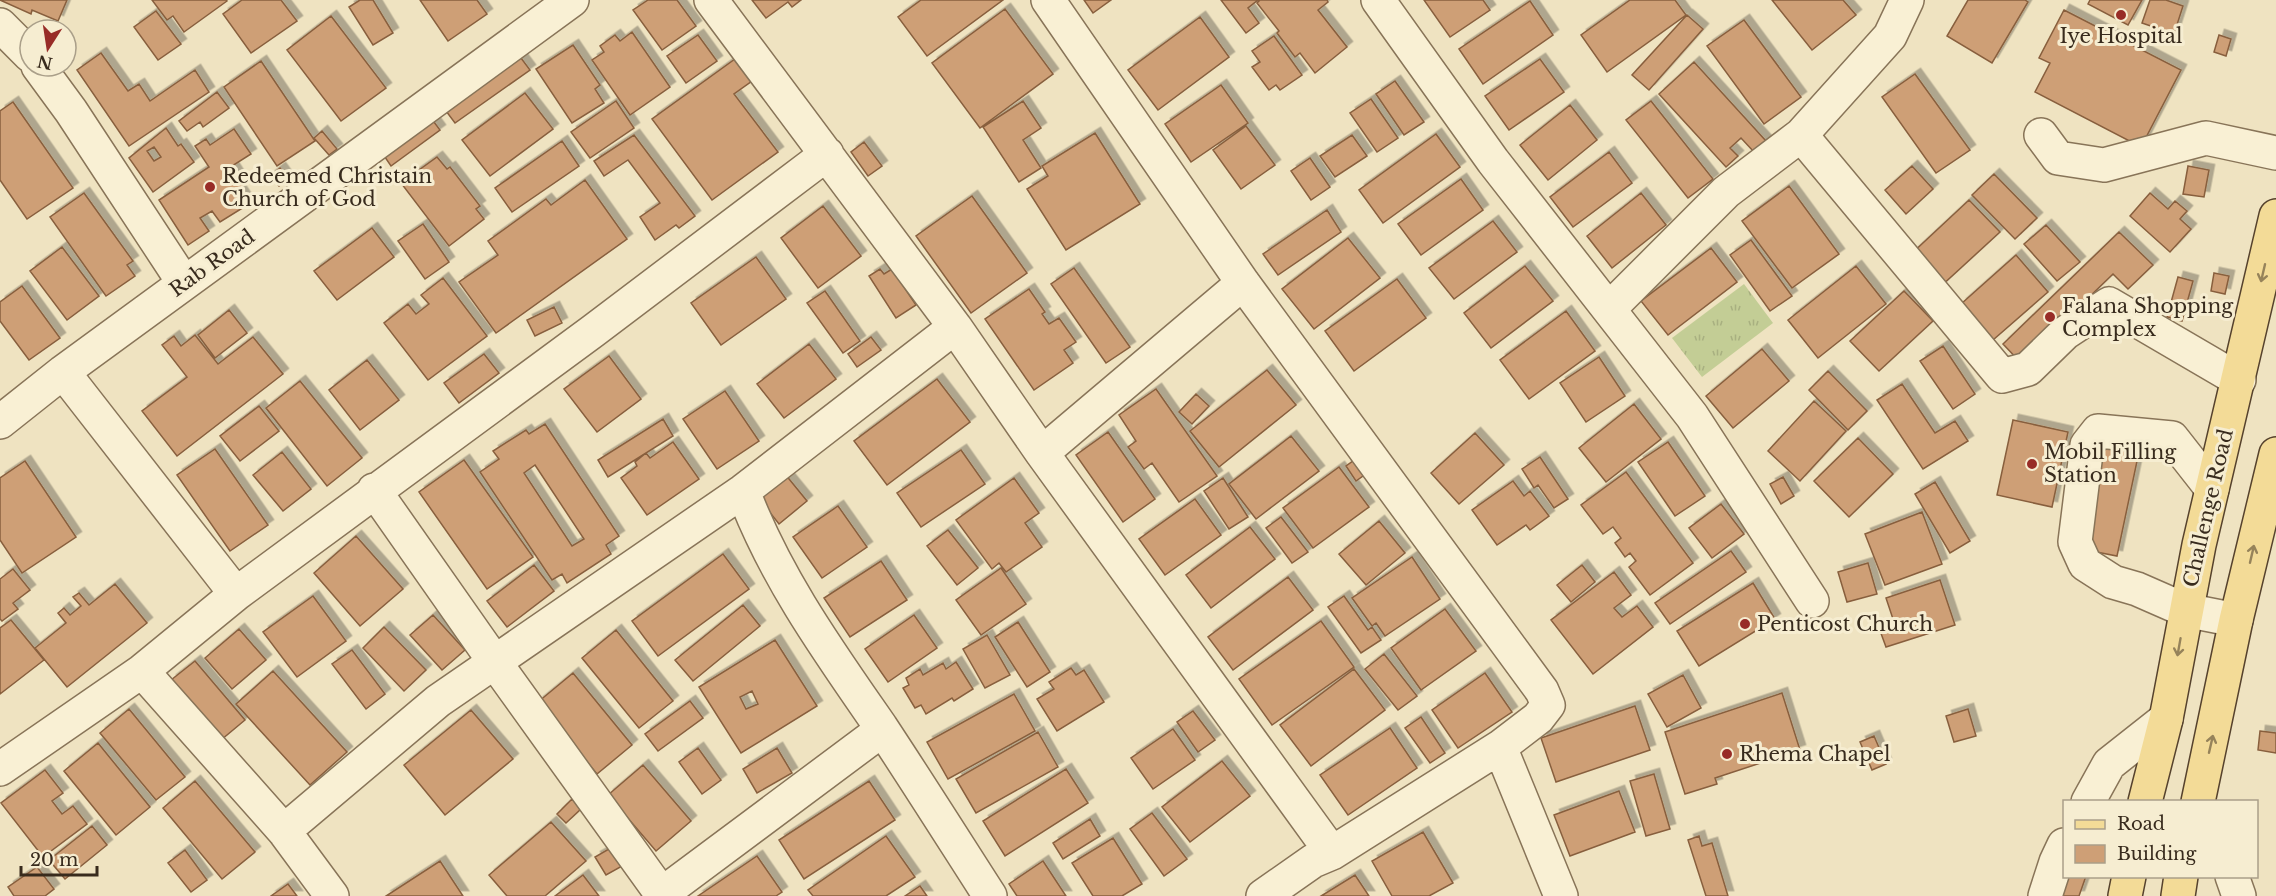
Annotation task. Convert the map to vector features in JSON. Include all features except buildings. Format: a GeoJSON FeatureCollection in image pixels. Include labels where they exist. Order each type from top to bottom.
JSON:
{"type":"FeatureCollection","features":[{"type":"Feature","properties":{"kind":"main road","name":"Challenge Road"},"geometry":{"type":"LineString","coordinates":[[2145,800],[2166,719],[2185,610],[2212,489],[2276,216]]}},
{"type":"Feature","properties":{"kind":"main road"},"geometry":{"type":"LineString","coordinates":[[2198,800],[2236,620],[2276,454]]}},
{"type":"Feature","properties":{"kind":"main road"},"geometry":{"type":"LineString","coordinates":[[2125,896],[2129,878]]}},
{"type":"Feature","properties":{"kind":"main road"},"geometry":{"type":"LineString","coordinates":[[2178,896],[2181,878]]}},
{"type":"Feature","properties":{"kind":"street","name":"Rab Road"},"geometry":{"type":"LineString","coordinates":[[0,422],[63,372],[572,0]]}},
{"type":"Feature","properties":{"kind":"street"},"geometry":{"type":"LineString","coordinates":[[711,0],[954,327],[1041,453],[1332,853]]}},
{"type":"Feature","properties":{"kind":"street"},"geometry":{"type":"LineString","coordinates":[[1048,0],[1243,283],[1542,691],[1548,705],[1538,718],[1500,747],[1332,853],[1313,861],[1263,896]]}},
{"type":"Feature","properties":{"kind":"street"},"geometry":{"type":"LineString","coordinates":[[1378,0],[1493,161],[1692,416],[1812,601]]}},
{"type":"Feature","properties":{"kind":"street"},"geometry":{"type":"LineString","coordinates":[[1609,309],[1726,192],[1801,135],[1890,36],[1907,0]]}},
{"type":"Feature","properties":{"kind":"street"},"geometry":{"type":"LineString","coordinates":[[0,26],[18,43]]}},
{"type":"Feature","properties":{"kind":"street"},"geometry":{"type":"LineString","coordinates":[[47,78],[184,283]]}},
{"type":"Feature","properties":{"kind":"street"},"geometry":{"type":"LineString","coordinates":[[1801,135],[2002,376],[2028,369],[2065,333],[2109,304],[2238,380]]}},
{"type":"Feature","properties":{"kind":"street"},"geometry":{"type":"LineString","coordinates":[[2041,135],[2058,158],[2104,165],[2206,138],[2276,153]]}},
{"type":"Feature","properties":{"kind":"street"},"geometry":{"type":"LineString","coordinates":[[0,770],[142,671],[236,594],[374,490],[593,331],[827,154]]}},
{"type":"Feature","properties":{"kind":"street"},"geometry":{"type":"LineString","coordinates":[[1041,453],[1243,283]]}},
{"type":"Feature","properties":{"kind":"street"},"geometry":{"type":"LineString","coordinates":[[284,831],[438,701],[743,491],[954,327]]}},
{"type":"Feature","properties":{"kind":"street"},"geometry":{"type":"LineString","coordinates":[[63,372],[236,594]]}},
{"type":"Feature","properties":{"kind":"street"},"geometry":{"type":"LineString","coordinates":[[2212,489],[2172,438],[2098,431],[2087,445],[2075,542],[2085,564],[2113,582],[2137,589],[2185,610],[2236,620]]}},
{"type":"Feature","properties":{"kind":"street"},"geometry":{"type":"LineString","coordinates":[[374,490],[662,895],[882,730]]}},
{"type":"Feature","properties":{"kind":"street"},"geometry":{"type":"LineString","coordinates":[[743,491],[756,527],[823,643],[990,896]]}},
{"type":"Feature","properties":{"kind":"street"},"geometry":{"type":"LineString","coordinates":[[142,671],[284,831],[332,896]]}},
{"type":"Feature","properties":{"kind":"street"},"geometry":{"type":"LineString","coordinates":[[2089,800],[2109,764],[2166,719]]}},
{"type":"Feature","properties":{"kind":"street"},"geometry":{"type":"LineString","coordinates":[[1500,747],[1561,896]]}},
{"type":"Feature","properties":{"kind":"street"},"geometry":{"type":"LineString","coordinates":[[2045,896],[2063,847]]}},
{"type":"Feature","properties":{"kind":"street"},"geometry":{"type":"LineString","coordinates":[[2233,878],[2239,896]]}},
{"type":"Feature","properties":{"kind":"green space"},"geometry":{"type":"Polygon","coordinates":[[[1744,284],[1773,323],[1702,377],[1672,338],[1744,284]]]}},
{"type":"Feature","properties":{"kind":"place","name":"Iye Hospital"},"geometry":{"type":"Point","coordinates":[2121,15]}},
{"type":"Feature","properties":{"kind":"place","name":"Redeemed Christain Church of God"},"geometry":{"type":"Point","coordinates":[210,187]}},
{"type":"Feature","properties":{"kind":"place","name":"Falana Shopping Complex"},"geometry":{"type":"Point","coordinates":[2050,317]}},
{"type":"Feature","properties":{"kind":"place","name":"Mobil Filling Station"},"geometry":{"type":"Point","coordinates":[2032,464]}},
{"type":"Feature","properties":{"kind":"place","name":"Penticost Church"},"geometry":{"type":"Point","coordinates":[1745,624]}},
{"type":"Feature","properties":{"kind":"place","name":"Rhema Chapel"},"geometry":{"type":"Point","coordinates":[1727,754]}}]}
